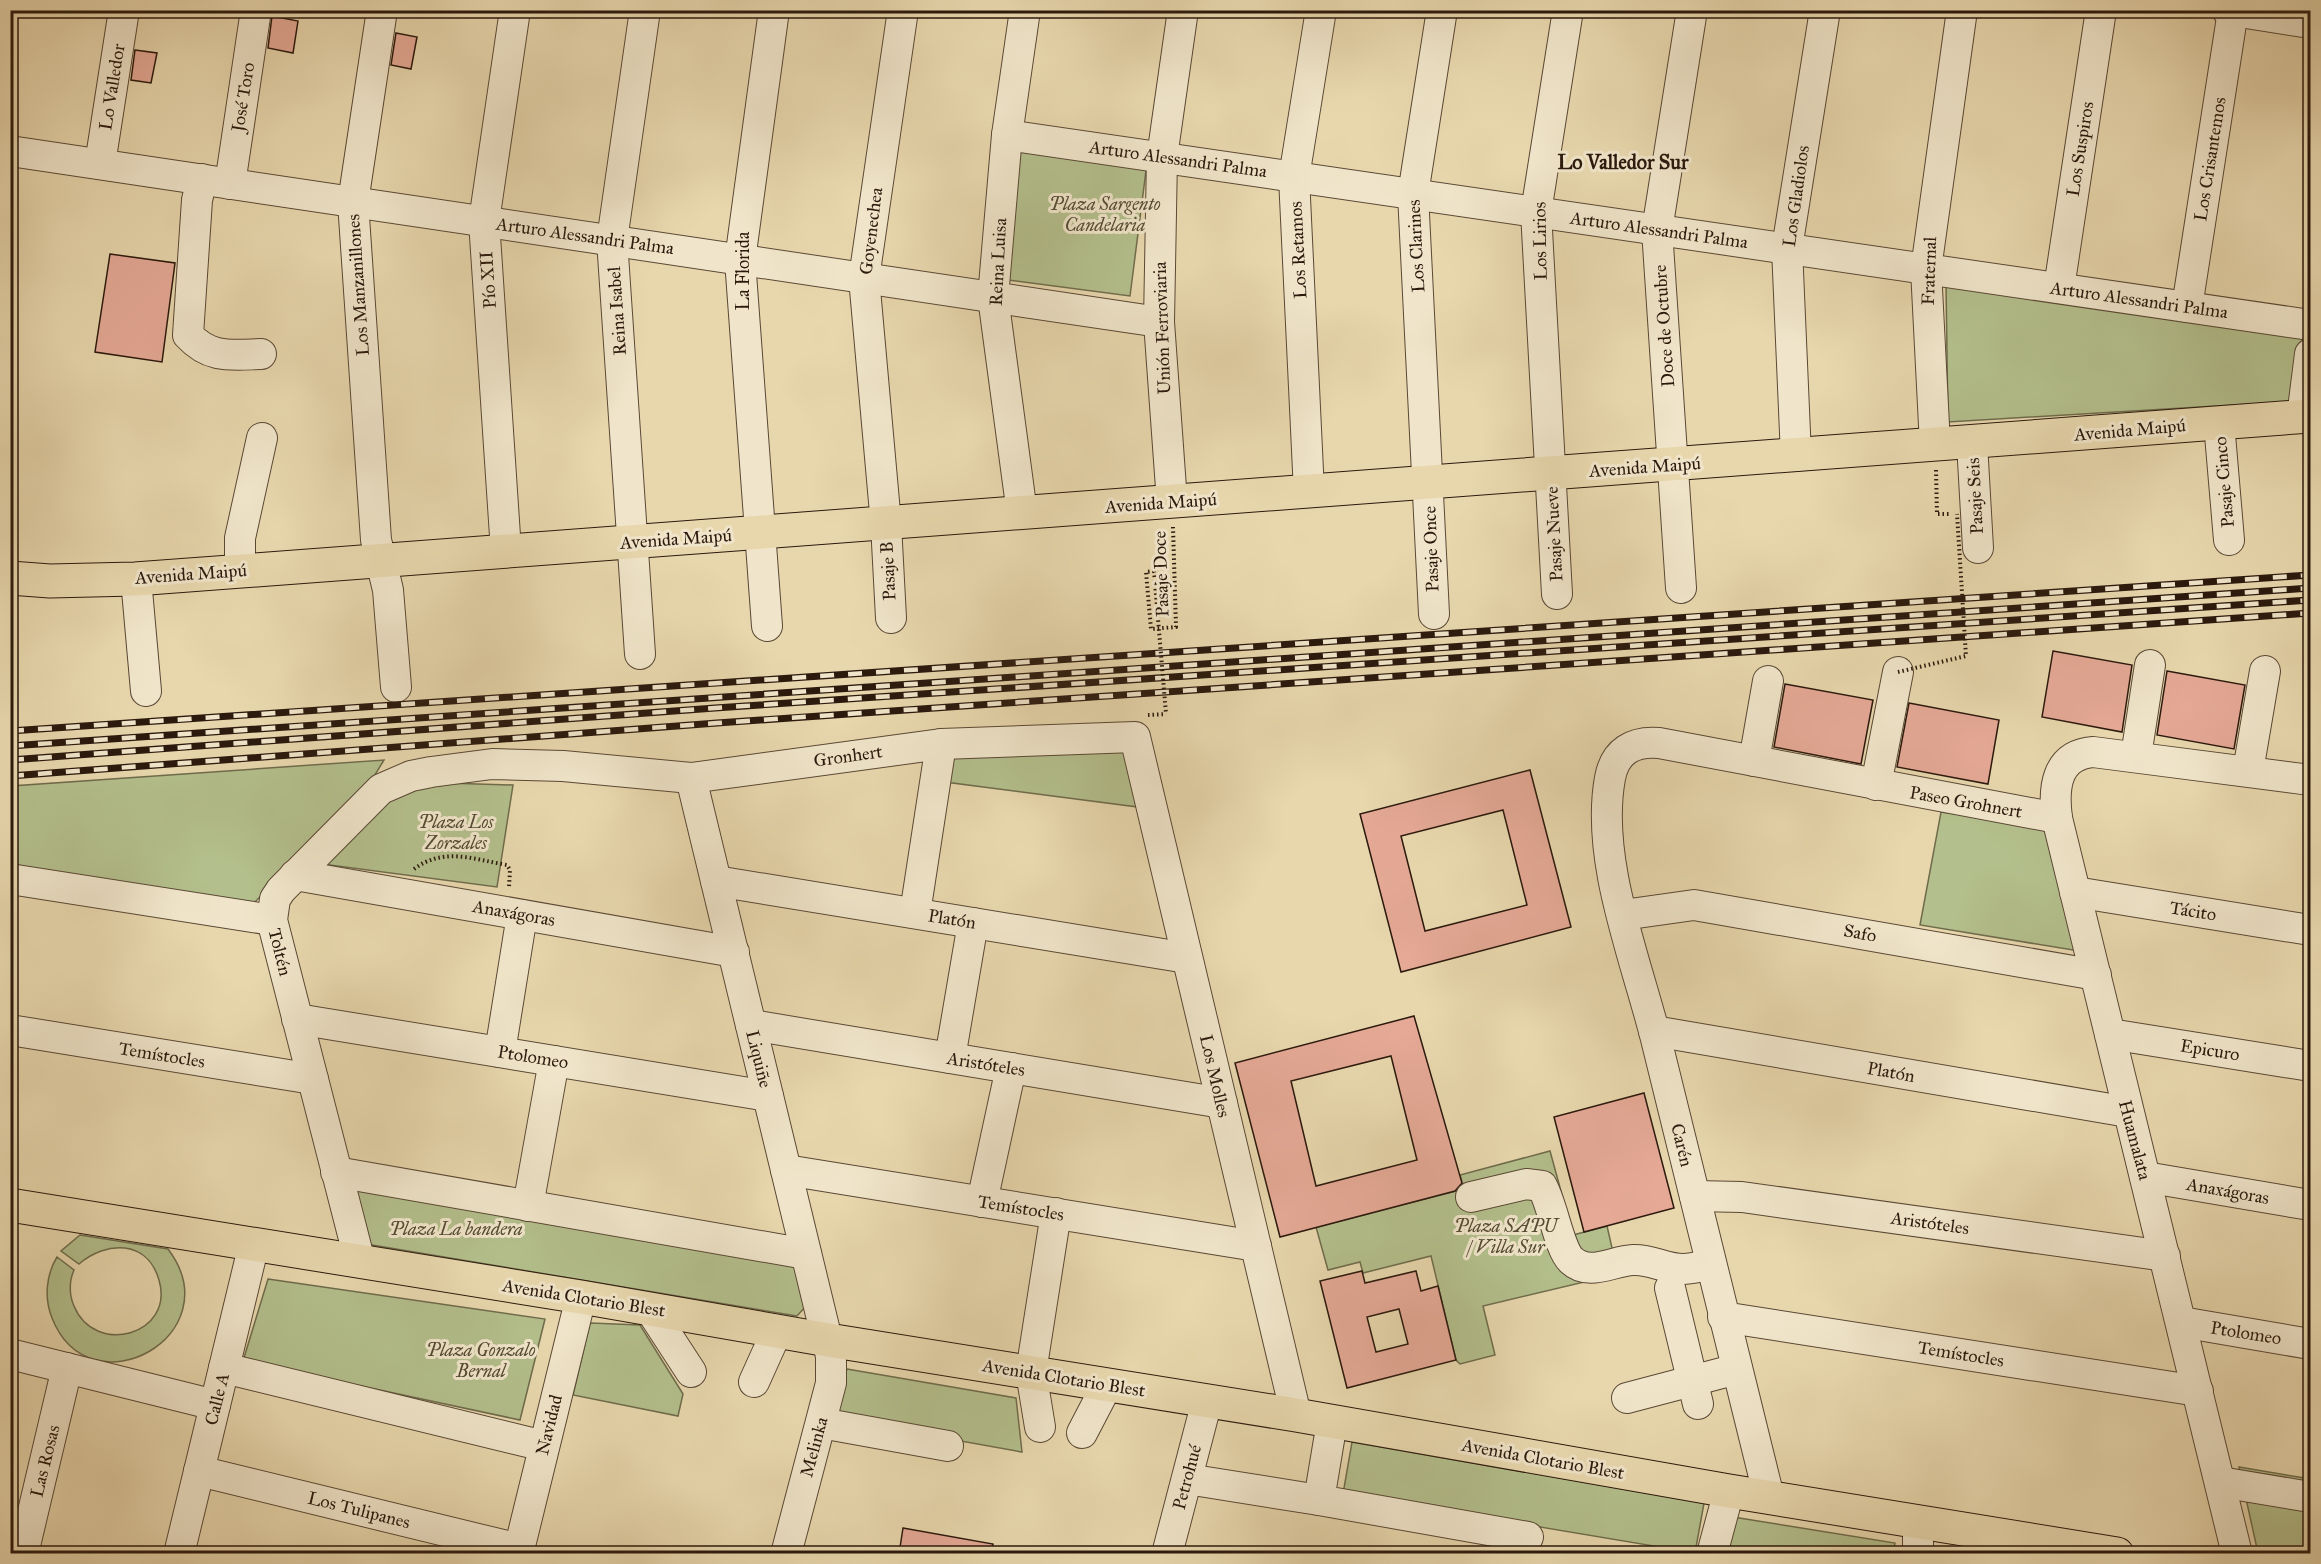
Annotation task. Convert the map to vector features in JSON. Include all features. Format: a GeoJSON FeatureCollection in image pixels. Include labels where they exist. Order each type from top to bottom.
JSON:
{"type":"FeatureCollection","features":[{"type":"Feature","properties":{"kind":"main road","name":"Avenida Maipú"},"geometry":{"type":"LineString","coordinates":[[10,578],[99,581],[1022,513],[1173,511],[1309,492],[2306,417]]}},
{"type":"Feature","properties":{"kind":"main road","name":"Avenida Clotario Blest"},"geometry":{"type":"LineString","coordinates":[[10,1205],[1296,1415],[1729,1491],[2117,1554]]}},
{"type":"Feature","properties":{"kind":"street","name":"Lo Valledor"},"geometry":{"type":"LineString","coordinates":[[100,164],[124,10]]}},
{"type":"Feature","properties":{"kind":"street","name":"José Toro"},"geometry":{"type":"LineString","coordinates":[[256,10],[216,182],[197,200],[188,335],[198,346],[212,353],[261,354]]}},
{"type":"Feature","properties":{"kind":"street","name":"Los Manzanillones"},"geometry":{"type":"LineString","coordinates":[[382,10],[353,202],[379,561],[388,590],[396,687]]}},
{"type":"Feature","properties":{"kind":"street","name":"Pío XII"},"geometry":{"type":"LineString","coordinates":[[506,551],[484,221],[515,10]]}},
{"type":"Feature","properties":{"kind":"street","name":"Reina Isabel"},"geometry":{"type":"LineString","coordinates":[[640,654],[612,240],[645,10]]}},
{"type":"Feature","properties":{"kind":"street","name":"La Florida"},"geometry":{"type":"LineString","coordinates":[[767,626],[740,260],[774,10]]}},
{"type":"Feature","properties":{"kind":"street","name":"Goyenechea"},"geometry":{"type":"LineString","coordinates":[[886,524],[864,278],[903,10]]}},
{"type":"Feature","properties":{"kind":"street","name":"Reina Luisa"},"geometry":{"type":"LineString","coordinates":[[1022,513],[993,297],[1007,135],[1025,10]]}},
{"type":"Feature","properties":{"kind":"street","name":"Unión Ferroviaria"},"geometry":{"type":"LineString","coordinates":[[1173,511],[1159,322],[1162,157],[1183,10]]}},
{"type":"Feature","properties":{"kind":"street","name":"Los Retamos"},"geometry":{"type":"LineString","coordinates":[[1309,492],[1294,177],[1321,10]]}},
{"type":"Feature","properties":{"kind":"street","name":"Los Clarines"},"geometry":{"type":"LineString","coordinates":[[1428,483],[1413,194],[1442,10]]}},
{"type":"Feature","properties":{"kind":"street","name":"Los Lirios"},"geometry":{"type":"LineString","coordinates":[[1551,474],[1536,212],[1569,10]]}},
{"type":"Feature","properties":{"kind":"street","name":"Doce de Octubre"},"geometry":{"type":"LineString","coordinates":[[1681,588],[1657,230],[1692,10]]}},
{"type":"Feature","properties":{"kind":"street","name":"Los Gladiolos"},"geometry":{"type":"LineString","coordinates":[[1796,456],[1787,248],[1824,10]]}},
{"type":"Feature","properties":{"kind":"street","name":"Fraternal"},"geometry":{"type":"LineString","coordinates":[[1935,445],[1926,269],[1962,10]]}},
{"type":"Feature","properties":{"kind":"street","name":"Los Suspiros"},"geometry":{"type":"LineString","coordinates":[[2059,288],[2101,10]]}},
{"type":"Feature","properties":{"kind":"street"},"geometry":{"type":"LineString","coordinates":[[2230,11],[2310,23]]}},
{"type":"Feature","properties":{"kind":"street","name":"Los Crisantemos"},"geometry":{"type":"LineString","coordinates":[[2187,307],[2230,11]]}},
{"type":"Feature","properties":{"kind":"street","name":"Arturo Alessandri Palma"},"geometry":{"type":"LineString","coordinates":[[1007,135],[2310,325]]}},
{"type":"Feature","properties":{"kind":"street","name":"Arturo Alessandri Palma"},"geometry":{"type":"LineString","coordinates":[[10,151],[1159,322]]}},
{"type":"Feature","properties":{"kind":"street"},"geometry":{"type":"LineString","coordinates":[[2306,417],[2310,354]]}},
{"type":"Feature","properties":{"kind":"street","name":"Pasaje Cinco"},"geometry":{"type":"LineString","coordinates":[[2219,423],[2229,540]]}},
{"type":"Feature","properties":{"kind":"street"},"geometry":{"type":"LineString","coordinates":[[240,571],[240,538],[262,438]]}},
{"type":"Feature","properties":{"kind":"street","name":"Pasaje Seis"},"geometry":{"type":"LineString","coordinates":[[1972,443],[1978,548]]}},
{"type":"Feature","properties":{"kind":"street","name":"Pasaje Nueve"},"geometry":{"type":"LineString","coordinates":[[1551,474],[1557,594]]}},
{"type":"Feature","properties":{"kind":"street","name":"Pasaje Once"},"geometry":{"type":"LineString","coordinates":[[1428,483],[1434,615]]}},
{"type":"Feature","properties":{"kind":"street","name":"Pasaje B"},"geometry":{"type":"LineString","coordinates":[[886,524],[891,618]]}},
{"type":"Feature","properties":{"kind":"street"},"geometry":{"type":"LineString","coordinates":[[137,590],[146,691]]}},
{"type":"Feature","properties":{"kind":"street"},"geometry":{"type":"LineString","coordinates":[[2150,665],[2136,756],[2310,780]]}},
{"type":"Feature","properties":{"kind":"street"},"geometry":{"type":"LineString","coordinates":[[2248,771],[2265,671]]}},
{"type":"Feature","properties":{"kind":"street"},"geometry":{"type":"LineString","coordinates":[[1876,785],[1898,672]]}},
{"type":"Feature","properties":{"kind":"street"},"geometry":{"type":"LineString","coordinates":[[1754,761],[1768,681]]}},
{"type":"Feature","properties":{"kind":"street","name":"Gronhert"},"geometry":{"type":"LineString","coordinates":[[563,766],[692,778],[941,744],[1135,737]]}},
{"type":"Feature","properties":{"kind":"street","name":"Los Molles"},"geometry":{"type":"LineString","coordinates":[[1135,737],[1296,1415]]}},
{"type":"Feature","properties":{"kind":"street","name":"Paseo Grohnert"},"geometry":{"type":"LineString","coordinates":[[1609,791],[1610,776],[1624,750],[1639,744],[1659,743],[2057,818]]}},
{"type":"Feature","properties":{"kind":"street"},"geometry":{"type":"LineString","coordinates":[[915,913],[941,744]]}},
{"type":"Feature","properties":{"kind":"street","name":"Huamalata"},"geometry":{"type":"LineString","coordinates":[[2136,756],[2080,754],[2062,767],[2055,795],[2057,818],[2237,1554]]}},
{"type":"Feature","properties":{"kind":"street","name":"Toltén"},"geometry":{"type":"LineString","coordinates":[[360,1262],[272,920],[275,899],[295,874],[381,789],[390,783],[422,773],[492,764],[563,766]]}},
{"type":"Feature","properties":{"kind":"street","name":"Liquiñe"},"geometry":{"type":"LineString","coordinates":[[692,778],[828,1340]]}},
{"type":"Feature","properties":{"kind":"street","name":"Carén"},"geometry":{"type":"LineString","coordinates":[[1609,791],[1607,852],[1770,1497]]}},
{"type":"Feature","properties":{"kind":"street","name":"Anaxágoras"},"geometry":{"type":"LineString","coordinates":[[295,874],[734,952]]}},
{"type":"Feature","properties":{"kind":"street"},"geometry":{"type":"LineString","coordinates":[[10,879],[272,920]]}},
{"type":"Feature","properties":{"kind":"street","name":"Platón"},"geometry":{"type":"LineString","coordinates":[[716,881],[1187,958]]}},
{"type":"Feature","properties":{"kind":"street","name":"Tácito"},"geometry":{"type":"LineString","coordinates":[[2075,892],[2310,930]]}},
{"type":"Feature","properties":{"kind":"street","name":"Safo"},"geometry":{"type":"LineString","coordinates":[[1623,915],[1694,905],[2096,975]]}},
{"type":"Feature","properties":{"kind":"street"},"geometry":{"type":"LineString","coordinates":[[500,1052],[514,913]]}},
{"type":"Feature","properties":{"kind":"street"},"geometry":{"type":"LineString","coordinates":[[950,1058],[972,923]]}},
{"type":"Feature","properties":{"kind":"street","name":"Ptolomeo"},"geometry":{"type":"LineString","coordinates":[[297,1018],[768,1096]]}},
{"type":"Feature","properties":{"kind":"street","name":"Aristóteles"},"geometry":{"type":"LineString","coordinates":[[751,1025],[1222,1103]]}},
{"type":"Feature","properties":{"kind":"street","name":"Temístocles"},"geometry":{"type":"LineString","coordinates":[[10,1030],[313,1079]]}},
{"type":"Feature","properties":{"kind":"street","name":"Platón"},"geometry":{"type":"LineString","coordinates":[[1654,1031],[2128,1112]]}},
{"type":"Feature","properties":{"kind":"street","name":"Epicuro"},"geometry":{"type":"LineString","coordinates":[[2110,1034],[2310,1066]]}},
{"type":"Feature","properties":{"kind":"street"},"geometry":{"type":"LineString","coordinates":[[528,1206],[554,1061]]}},
{"type":"Feature","properties":{"kind":"street"},"geometry":{"type":"LineString","coordinates":[[982,1202],[1011,1068]]}},
{"type":"Feature","properties":{"kind":"street","name":"Temístocles"},"geometry":{"type":"LineString","coordinates":[[786,1170],[1256,1246]]}},
{"type":"Feature","properties":{"kind":"street"},"geometry":{"type":"LineString","coordinates":[[336,1172],[806,1254]]}},
{"type":"Feature","properties":{"kind":"street","name":"Anaxágoras"},"geometry":{"type":"LineString","coordinates":[[2145,1177],[2310,1205]]}},
{"type":"Feature","properties":{"kind":"street"},"geometry":{"type":"LineString","coordinates":[[1471,1197],[1526,1184],[1542,1186],[1551,1201],[1569,1258],[1579,1266],[1591,1269],[1631,1260],[1651,1260],[1682,1269],[1711,1265]]}},
{"type":"Feature","properties":{"kind":"street","name":"Aristóteles"},"geometry":{"type":"LineString","coordinates":[[1695,1196],[1743,1197],[2164,1256]]}},
{"type":"Feature","properties":{"kind":"street"},"geometry":{"type":"LineString","coordinates":[[1040,1427],[1031,1372],[1056,1214]]}},
{"type":"Feature","properties":{"kind":"street","name":"Calle A"},"geometry":{"type":"LineString","coordinates":[[179,1554],[254,1244]]}},
{"type":"Feature","properties":{"kind":"street"},"geometry":{"type":"LineString","coordinates":[[1670,1288],[1695,1392]]}},
{"type":"Feature","properties":{"kind":"street","name":"Navidad"},"geometry":{"type":"LineString","coordinates":[[519,1551],[581,1297]]}},
{"type":"Feature","properties":{"kind":"street"},"geometry":{"type":"LineString","coordinates":[[650,1309],[692,1372]]}},
{"type":"Feature","properties":{"kind":"street","name":"Temístocles"},"geometry":{"type":"LineString","coordinates":[[1723,1317],[2198,1391]]}},
{"type":"Feature","properties":{"kind":"street","name":"Ptolomeo"},"geometry":{"type":"LineString","coordinates":[[2181,1322],[2310,1344]]}},
{"type":"Feature","properties":{"kind":"street"},"geometry":{"type":"LineString","coordinates":[[754,1382],[777,1331]]}},
{"type":"Feature","properties":{"kind":"street","name":"Melinka"},"geometry":{"type":"LineString","coordinates":[[786,1554],[832,1375],[828,1340]]}},
{"type":"Feature","properties":{"kind":"street"},"geometry":{"type":"LineString","coordinates":[[10,1354],[215,1405]]}},
{"type":"Feature","properties":{"kind":"street","name":"Las Rosas"},"geometry":{"type":"LineString","coordinates":[[23,1554],[67,1368]]}},
{"type":"Feature","properties":{"kind":"street"},"geometry":{"type":"LineString","coordinates":[[224,1368],[544,1446]]}},
{"type":"Feature","properties":{"kind":"street"},"geometry":{"type":"LineString","coordinates":[[1628,1398],[1695,1392],[1737,1369]]}},
{"type":"Feature","properties":{"kind":"street"},"geometry":{"type":"LineString","coordinates":[[1082,1433],[1107,1385]]}},
{"type":"Feature","properties":{"kind":"street","name":"Petrohué"},"geometry":{"type":"LineString","coordinates":[[1167,1554],[1207,1401]]}},
{"type":"Feature","properties":{"kind":"street"},"geometry":{"type":"LineString","coordinates":[[1319,1500],[1332,1422]]}},
{"type":"Feature","properties":{"kind":"street"},"geometry":{"type":"LineString","coordinates":[[821,1423],[948,1446]]}},
{"type":"Feature","properties":{"kind":"street","name":"Los Tulipanes"},"geometry":{"type":"LineString","coordinates":[[199,1471],[519,1551]]}},
{"type":"Feature","properties":{"kind":"street"},"geometry":{"type":"LineString","coordinates":[[1187,1479],[1528,1537]]}},
{"type":"Feature","properties":{"kind":"street"},"geometry":{"type":"LineString","coordinates":[[2220,1482],[2310,1497]]}},
{"type":"Feature","properties":{"kind":"street"},"geometry":{"type":"LineString","coordinates":[[1712,1554],[1729,1491]]}},
{"type":"Feature","properties":{"kind":"street"},"geometry":{"type":"LineString","coordinates":[[1918,1521],[1918,1554]]}},
{"type":"Feature","properties":{"kind":"path"},"geometry":{"type":"LineString","coordinates":[[1898,672],[1966,656],[1957,514],[1937,514],[1935,445]]}},
{"type":"Feature","properties":{"kind":"path","name":"Pasaje Doce"},"geometry":{"type":"LineString","coordinates":[[1166,714],[1154,571],[1146,572],[1151,629],[1176,627],[1173,511]]}},
{"type":"Feature","properties":{"kind":"path"},"geometry":{"type":"LineString","coordinates":[[408,895],[412,871],[432,858],[449,855],[507,865],[510,870],[514,913]]}},
{"type":"Feature","properties":{"kind":"green space","name":"Plaza Sargento Candelaria"},"geometry":{"type":"Polygon","coordinates":[[[1017,146],[1147,163],[1130,296],[1000,279],[1017,146]]]}},
{"type":"Feature","properties":{"kind":"green space"},"geometry":{"type":"Polygon","coordinates":[[[1946,285],[2303,329],[2299,401],[1948,422],[1946,285]]]}},
{"type":"Feature","properties":{"kind":"green space"},"geometry":{"type":"Polygon","coordinates":[[[1126,747],[1138,807],[945,782],[949,756],[1126,747]]]}},
{"type":"Feature","properties":{"kind":"green space"},"geometry":{"type":"Polygon","coordinates":[[[384,760],[370,783],[253,904],[11,869],[11,786],[384,760]]]}},
{"type":"Feature","properties":{"kind":"green space","name":"Plaza Los Zorzales"},"geometry":{"type":"Polygon","coordinates":[[[445,783],[513,785],[497,887],[322,864],[396,794],[445,783]]]}},
{"type":"Feature","properties":{"kind":"green space"},"geometry":{"type":"Polygon","coordinates":[[[1941,812],[2045,826],[2078,941],[2073,950],[1920,925],[1941,812]]]}},
{"type":"Feature","properties":{"kind":"green space","name":"Plaza SAPU / Villa Sur"},"geometry":{"type":"Polygon","coordinates":[[[1550,1151],[1573,1235],[1607,1226],[1618,1274],[1483,1306],[1495,1355],[1460,1364],[1456,1360],[1431,1256],[1363,1273],[1360,1262],[1328,1270],[1316,1227],[1464,1189],[1460,1175],[1550,1151]]]}},
{"type":"Feature","properties":{"kind":"green space","name":"Plaza La bandera"},"geometry":{"type":"Polygon","coordinates":[[[351,1182],[797,1257],[806,1306],[797,1316],[372,1245],[366,1241],[351,1182]]]}},
{"type":"Feature","properties":{"kind":"green space"},"geometry":{"type":"Polygon","coordinates":[[[80,1235],[168,1249],[183,1281],[183,1310],[170,1334],[149,1352],[123,1361],[95,1360],[71,1346],[52,1318],[47,1287],[50,1271],[57,1257],[74,1270],[70,1288],[74,1306],[84,1322],[98,1331],[114,1335],[130,1333],[145,1326],[155,1314],[161,1299],[159,1280],[153,1267],[136,1251],[113,1248],[90,1256],[79,1264],[61,1251],[80,1235]]]}},
{"type":"Feature","properties":{"kind":"green space","name":"Plaza Gonzalo Bernal"},"geometry":{"type":"Polygon","coordinates":[[[268,1279],[545,1319],[520,1420],[243,1361],[268,1279]]]}},
{"type":"Feature","properties":{"kind":"green space"},"geometry":{"type":"Polygon","coordinates":[[[590,1323],[640,1325],[683,1394],[678,1416],[573,1395],[590,1323]]]}},
{"type":"Feature","properties":{"kind":"green space"},"geometry":{"type":"Polygon","coordinates":[[[847,1369],[1016,1398],[1022,1452],[832,1418],[847,1369]]]}},
{"type":"Feature","properties":{"kind":"green space"},"geometry":{"type":"Polygon","coordinates":[[[1352,1442],[1704,1503],[1695,1553],[1343,1494],[1352,1442]]]}},
{"type":"Feature","properties":{"kind":"green space"},"geometry":{"type":"Polygon","coordinates":[[[2239,1467],[2310,1479],[2310,1553],[2258,1553],[2239,1467]]]}},
{"type":"Feature","properties":{"kind":"green space"},"geometry":{"type":"Polygon","coordinates":[[[1733,1517],[1895,1543],[1893,1553],[1723,1554],[1733,1517]]]}},
{"type":"Feature","properties":{"kind":"building"},"geometry":{"type":"Polygon","coordinates":[[[272,16],[298,21],[293,53],[268,48],[272,16]]]}},
{"type":"Feature","properties":{"kind":"building"},"geometry":{"type":"Polygon","coordinates":[[[396,33],[417,37],[411,69],[391,65],[396,33]]]}},
{"type":"Feature","properties":{"kind":"building"},"geometry":{"type":"Polygon","coordinates":[[[135,50],[157,53],[151,83],[131,80],[135,50]]]}},
{"type":"Feature","properties":{"kind":"building"},"geometry":{"type":"Polygon","coordinates":[[[110,254],[175,263],[162,362],[95,352],[110,254]]]}},
{"type":"Feature","properties":{"kind":"building"},"geometry":{"type":"Polygon","coordinates":[[[2053,651],[2132,665],[2122,732],[2042,717],[2053,651]]]}},
{"type":"Feature","properties":{"kind":"building"},"geometry":{"type":"Polygon","coordinates":[[[2167,671],[2245,685],[2234,749],[2157,735],[2167,671]]]}},
{"type":"Feature","properties":{"kind":"building"},"geometry":{"type":"Polygon","coordinates":[[[1785,684],[1873,700],[1861,764],[1774,747],[1785,684]]]}},
{"type":"Feature","properties":{"kind":"building"},"geometry":{"type":"Polygon","coordinates":[[[1909,703],[1999,720],[1988,784],[1897,767],[1909,703]]]}},
{"type":"Feature","properties":{"kind":"building"},"geometry":{"type":"Polygon","coordinates":[[[1530,770],[1571,927],[1401,972],[1360,814],[1530,770]],[[1503,810],[1401,836],[1425,931],[1527,905],[1503,810]]]}},
{"type":"Feature","properties":{"kind":"building"},"geometry":{"type":"Polygon","coordinates":[[[1414,1016],[1462,1183],[1455,1191],[1280,1237],[1235,1063],[1414,1016]],[[1391,1056],[1291,1081],[1316,1186],[1417,1160],[1391,1056]]]}},
{"type":"Feature","properties":{"kind":"building"},"geometry":{"type":"Polygon","coordinates":[[[1644,1093],[1674,1208],[1584,1232],[1554,1117],[1644,1093]]]}},
{"type":"Feature","properties":{"kind":"building"},"geometry":{"type":"Polygon","coordinates":[[[1362,1271],[1365,1283],[1416,1271],[1421,1291],[1438,1286],[1456,1360],[1347,1388],[1320,1281],[1362,1271]],[[1399,1309],[1367,1317],[1376,1352],[1408,1344],[1399,1309]]]}},
{"type":"Feature","properties":{"kind":"building"},"geometry":{"type":"Polygon","coordinates":[[[903,1528],[993,1544],[992,1554],[899,1554],[903,1528]]]}},
{"type":"Feature","properties":{"kind":"railway"},"geometry":{"type":"LineString","coordinates":[[10,731],[2310,575]]}},
{"type":"Feature","properties":{"kind":"railway"},"geometry":{"type":"LineString","coordinates":[[10,746],[2310,588]]}},
{"type":"Feature","properties":{"kind":"railway"},"geometry":{"type":"LineString","coordinates":[[10,760],[715,708],[2310,600]]}},
{"type":"Feature","properties":{"kind":"railway"},"geometry":{"type":"LineString","coordinates":[[10,776],[717,723],[2310,613]]}},
{"type":"Feature","properties":{"kind":"district","name":"Lo Valledor Sur"},"geometry":{"type":"Point","coordinates":[1623,162]}}]}
